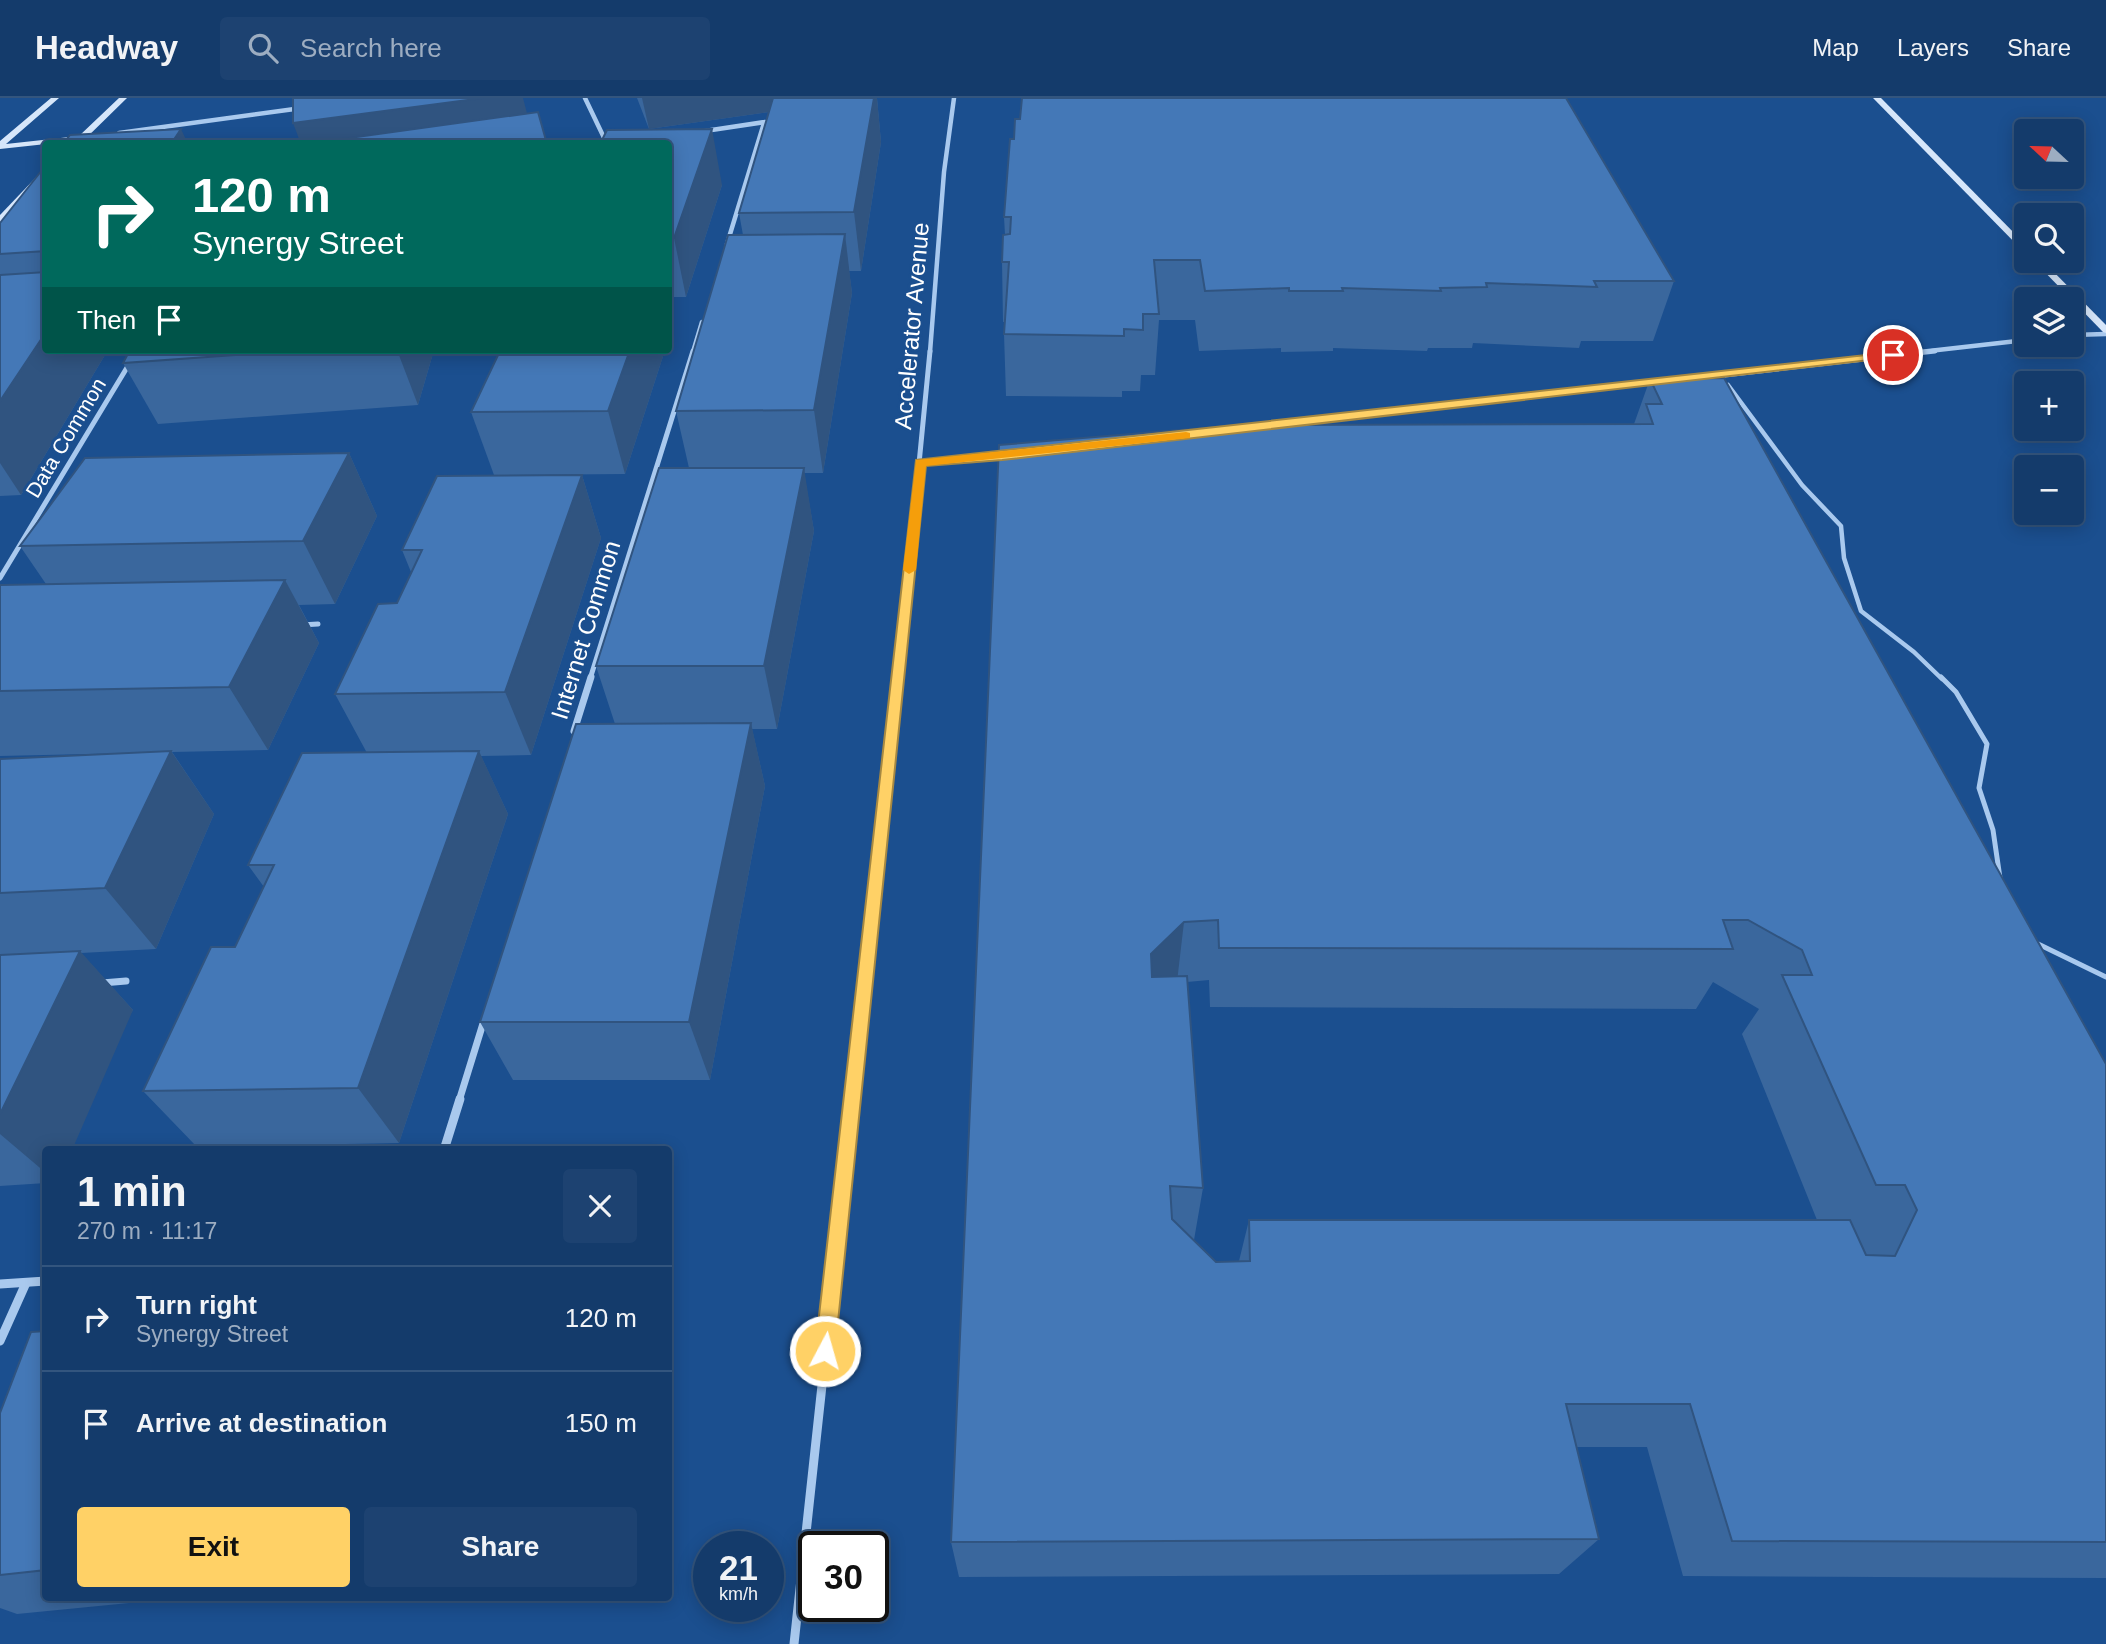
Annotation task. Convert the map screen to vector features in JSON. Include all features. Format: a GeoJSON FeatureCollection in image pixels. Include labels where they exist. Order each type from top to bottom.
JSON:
{"type":"FeatureCollection","features":[{"type":"Feature","properties":{"kind":"street"},"geometry":{"type":"LineString","coordinates":[[0,146],[55,98]]}},
{"type":"Feature","properties":{"kind":"street"},"geometry":{"type":"LineString","coordinates":[[78,140],[123,98]]}},
{"type":"Feature","properties":{"kind":"street"},"geometry":{"type":"LineString","coordinates":[[585,98],[605,140]]}},
{"type":"Feature","properties":{"kind":"street","name":"Accelerator Avenue"},"geometry":{"type":"LineString","coordinates":[[794,1644],[920,463],[944,172],[954,98]]}},
{"type":"Feature","properties":{"kind":"street"},"geometry":{"type":"LineString","coordinates":[[1877,98],[2014,237]]}},
{"type":"Feature","properties":{"kind":"street"},"geometry":{"type":"LineString","coordinates":[[106,134],[310,107]]}},
{"type":"Feature","properties":{"kind":"street"},"geometry":{"type":"LineString","coordinates":[[700,132],[777,121]]}},
{"type":"Feature","properties":{"kind":"street"},"geometry":{"type":"LineString","coordinates":[[723,256],[764,123]]}},
{"type":"Feature","properties":{"kind":"street"},"geometry":{"type":"LineString","coordinates":[[80,140],[93,136]]}},
{"type":"Feature","properties":{"kind":"street"},"geometry":{"type":"LineString","coordinates":[[0,146],[42,143]]}},
{"type":"Feature","properties":{"kind":"street"},"geometry":{"type":"LineString","coordinates":[[0,220],[42,176]]}},
{"type":"Feature","properties":{"kind":"street"},"geometry":{"type":"LineString","coordinates":[[2049,273],[2106,332]]}},
{"type":"Feature","properties":{"kind":"street","name":"Internet Common"},"geometry":{"type":"LineString","coordinates":[[573,736],[706,309]]}},
{"type":"Feature","properties":{"kind":"street"},"geometry":{"type":"LineString","coordinates":[[2084,334],[2106,332]]}},
{"type":"Feature","properties":{"kind":"street"},"geometry":{"type":"LineString","coordinates":[[1262,427],[2014,341]]}},
{"type":"Feature","properties":{"kind":"street","name":"Data Common"},"geometry":{"type":"LineString","coordinates":[[0,578],[135,354]]}},
{"type":"Feature","properties":{"kind":"street"},"geometry":{"type":"LineString","coordinates":[[920,463],[1016,455]]}},
{"type":"Feature","properties":{"kind":"street"},"geometry":{"type":"LineString","coordinates":[[290,625],[318,624]]}},
{"type":"Feature","properties":{"kind":"street"},"geometry":{"type":"LineString","coordinates":[[88,984],[126,981]]}},
{"type":"Feature","properties":{"kind":"street"},"geometry":{"type":"LineString","coordinates":[[445,1146],[490,1003]]}},
{"type":"Feature","properties":{"kind":"street"},"geometry":{"type":"LineString","coordinates":[[0,1284],[42,1281]]}},
{"type":"Feature","properties":{"kind":"street"},"geometry":{"type":"LineString","coordinates":[[0,1340],[26,1283]]}},
{"type":"Feature","properties":{"kind":"lane"},"geometry":{"type":"LineString","coordinates":[[1720,375],[1795,475],[1841,526],[1844,558],[1861,611],[1914,652],[1956,692],[1987,744],[1979,788],[1993,830],[2000,879],[2005,890]]}},
{"type":"Feature","properties":{"kind":"lane"},"geometry":{"type":"LineString","coordinates":[[2028,931],[2033,942],[2105,977],[2106,986]]}},
{"type":"Feature","properties":{"kind":"building"},"geometry":{"type":"Polygon","coordinates":[[[293,98],[483,98],[293,123],[293,98]]]}},
{"type":"Feature","properties":{"kind":"building"},"geometry":{"type":"Polygon","coordinates":[[[773,98],[874,98],[854,212],[739,213],[773,98]]]}},
{"type":"Feature","properties":{"kind":"building"},"geometry":{"type":"Polygon","coordinates":[[[1022,98],[1566,98],[1674,281],[1594,281],[1597,287],[1486,283],[1487,287],[1440,288],[1441,291],[1342,288],[1343,291],[1289,291],[1289,288],[1205,291],[1200,260],[1154,260],[1159,314],[1143,314],[1143,330],[1124,329],[1124,336],[1004,334],[1009,262],[1002,262],[1003,235],[1010,234],[1011,217],[1004,217],[1010,139],[1014,139],[1015,119],[1020,119],[1022,98]]]}},
{"type":"Feature","properties":{"kind":"building"},"geometry":{"type":"Polygon","coordinates":[[[538,112],[546,140],[335,140],[538,112]]]}},
{"type":"Feature","properties":{"kind":"building"},"geometry":{"type":"Polygon","coordinates":[[[181,129],[174,140],[66,140],[70,135],[181,129]]]}},
{"type":"Feature","properties":{"kind":"building"},"geometry":{"type":"Polygon","coordinates":[[[712,129],[674,238],[672,140],[602,140],[607,130],[712,129]]]}},
{"type":"Feature","properties":{"kind":"building"},"geometry":{"type":"Polygon","coordinates":[[[42,170],[42,251],[0,254],[0,223],[42,170]]]}},
{"type":"Feature","properties":{"kind":"building"},"geometry":{"type":"Polygon","coordinates":[[[845,234],[814,410],[676,411],[728,235],[845,234]]]}},
{"type":"Feature","properties":{"kind":"building"},"geometry":{"type":"Polygon","coordinates":[[[42,272],[42,338],[0,401],[0,275],[42,272]]]}},
{"type":"Feature","properties":{"kind":"building"},"geometry":{"type":"Polygon","coordinates":[[[128,354],[248,354],[123,363],[128,354]]]}},
{"type":"Feature","properties":{"kind":"building"},"geometry":{"type":"Polygon","coordinates":[[[499,354],[629,354],[608,411],[471,412],[499,354]]]}},
{"type":"Feature","properties":{"kind":"building"},"geometry":{"type":"Polygon","coordinates":[[[1724,378],[2106,1064],[2106,1542],[1732,1541],[1690,1404],[1566,1404],[1599,1539],[951,1542],[999,445],[1241,425],[1653,424],[1646,404],[1662,404],[1650,379],[1724,378]],[[1218,920],[1184,922],[1151,954],[1152,977],[1187,976],[1203,1188],[1170,1186],[1172,1219],[1216,1262],[1250,1261],[1249,1220],[1850,1220],[1866,1255],[1895,1256],[1917,1210],[1905,1185],[1876,1185],[1782,975],[1812,975],[1802,950],[1748,920],[1723,920],[1733,949],[1219,948],[1218,920]]]}},
{"type":"Feature","properties":{"kind":"building"},"geometry":{"type":"Polygon","coordinates":[[[349,453],[303,541],[20,546],[85,458],[349,453]]]}},
{"type":"Feature","properties":{"kind":"building"},"geometry":{"type":"Polygon","coordinates":[[[659,468],[804,468],[764,666],[596,666],[659,468]]]}},
{"type":"Feature","properties":{"kind":"building"},"geometry":{"type":"Polygon","coordinates":[[[582,475],[505,692],[335,694],[378,604],[397,603],[422,550],[402,550],[437,476],[582,475]]]}},
{"type":"Feature","properties":{"kind":"building"},"geometry":{"type":"Polygon","coordinates":[[[285,580],[229,687],[0,691],[0,585],[285,580]]]}},
{"type":"Feature","properties":{"kind":"building"},"geometry":{"type":"Polygon","coordinates":[[[751,723],[689,1022],[480,1022],[576,724],[751,723]]]}},
{"type":"Feature","properties":{"kind":"building"},"geometry":{"type":"Polygon","coordinates":[[[171,751],[105,888],[0,893],[0,759],[171,751]]]}},
{"type":"Feature","properties":{"kind":"building"},"geometry":{"type":"Polygon","coordinates":[[[479,751],[358,1088],[143,1091],[211,947],[235,947],[274,865],[248,865],[302,753],[479,751]]]}},
{"type":"Feature","properties":{"kind":"building"},"geometry":{"type":"Polygon","coordinates":[[[80,951],[0,1114],[0,955],[80,951]]]}},
{"type":"Feature","properties":{"kind":"building"},"geometry":{"type":"Polygon","coordinates":[[[42,1331],[42,1570],[0,1575],[0,1413],[31,1332],[42,1331]]]}},
{"type":"Feature","properties":{"kind":"slow traffic"},"geometry":{"type":"LineString","coordinates":[[909,570],[920,463],[1186,436]]}},
{"type":"Feature","properties":{"kind":"route"},"geometry":{"type":"LineString","coordinates":[[825,1351],[920,463],[1426,409],[1893,355]]}}]}
